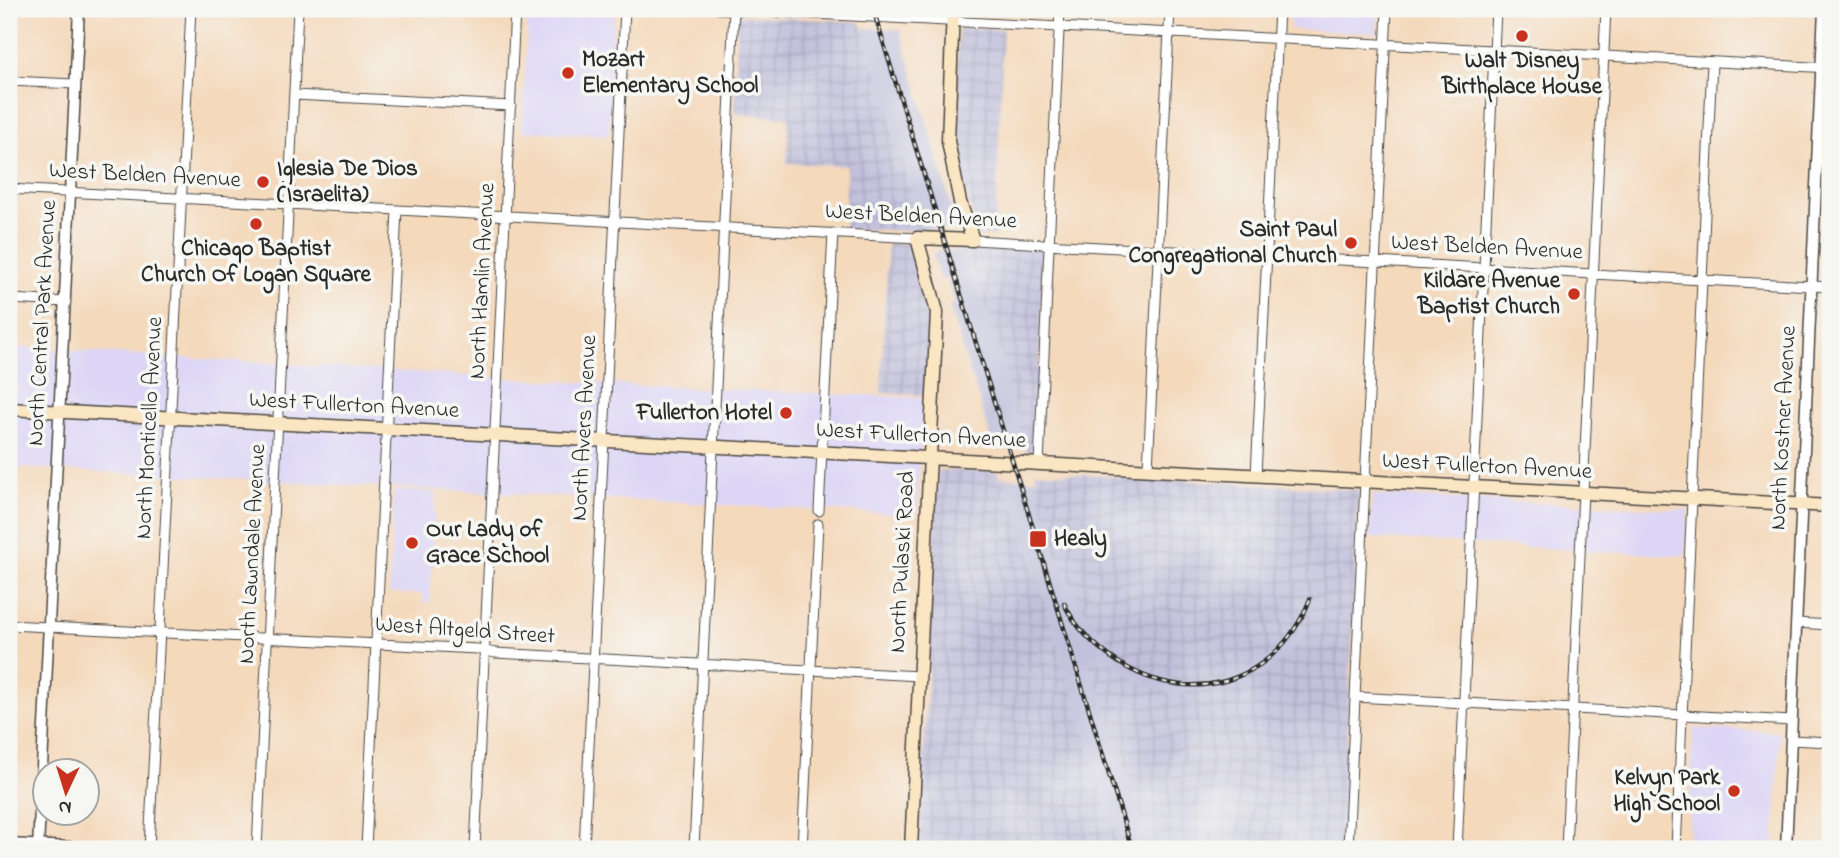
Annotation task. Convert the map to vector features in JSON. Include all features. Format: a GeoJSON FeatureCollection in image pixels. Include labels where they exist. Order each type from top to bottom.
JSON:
{"type":"FeatureCollection","features":[{"type":"Feature","properties":{"kind":"main road"},"geometry":{"type":"LineString","coordinates":[[953,15],[948,141],[960,202],[973,240]]}},
{"type":"Feature","properties":{"kind":"main road","name":"West Belden Avenue"},"geometry":{"type":"LineString","coordinates":[[917,238],[973,240]]}},
{"type":"Feature","properties":{"kind":"main road","name":"North Pulaski Road"},"geometry":{"type":"LineString","coordinates":[[911,849],[937,312],[917,238]]}},
{"type":"Feature","properties":{"kind":"main road","name":"West Fullerton Avenue"},"geometry":{"type":"LineString","coordinates":[[9,409],[1830,506]]}},
{"type":"Feature","properties":{"kind":"street","name":"North Central Park Avenue"},"geometry":{"type":"LineString","coordinates":[[38,847],[79,9]]}},
{"type":"Feature","properties":{"kind":"street","name":"North Monticello Avenue"},"geometry":{"type":"LineString","coordinates":[[149,849],[191,9]]}},
{"type":"Feature","properties":{"kind":"street","name":"North Lawndale Avenue"},"geometry":{"type":"LineString","coordinates":[[257,849],[298,9]]}},
{"type":"Feature","properties":{"kind":"street","name":"North Hamlin Avenue"},"geometry":{"type":"LineString","coordinates":[[475,849],[515,9]]}},
{"type":"Feature","properties":{"kind":"street","name":"North Avers Avenue"},"geometry":{"type":"LineString","coordinates":[[584,849],[625,9]]}},
{"type":"Feature","properties":{"kind":"street"},"geometry":{"type":"LineString","coordinates":[[719,9],[953,15],[1006,24],[1826,68]]}},
{"type":"Feature","properties":{"kind":"street"},"geometry":{"type":"LineString","coordinates":[[694,849],[734,9]]}},
{"type":"Feature","properties":{"kind":"street"},"geometry":{"type":"LineString","coordinates":[[1039,464],[1060,9]]}},
{"type":"Feature","properties":{"kind":"street"},"geometry":{"type":"LineString","coordinates":[[1148,469],[1170,9]]}},
{"type":"Feature","properties":{"kind":"street"},"geometry":{"type":"LineString","coordinates":[[1256,475],[1279,9]]}},
{"type":"Feature","properties":{"kind":"street"},"geometry":{"type":"LineString","coordinates":[[1348,849],[1387,9]]}},
{"type":"Feature","properties":{"kind":"street"},"geometry":{"type":"LineString","coordinates":[[1457,849],[1496,9]]}},
{"type":"Feature","properties":{"kind":"street"},"geometry":{"type":"LineString","coordinates":[[1566,849],[1606,9]]}},
{"type":"Feature","properties":{"kind":"street","name":"North Kostner Avenue"},"geometry":{"type":"LineString","coordinates":[[1786,849],[1811,286],[1826,68],[1824,9]]}},
{"type":"Feature","properties":{"kind":"street"},"geometry":{"type":"LineString","coordinates":[[1676,849],[1712,62]]}},
{"type":"Feature","properties":{"kind":"street"},"geometry":{"type":"LineString","coordinates":[[9,81],[75,84]]}},
{"type":"Feature","properties":{"kind":"street"},"geometry":{"type":"LineString","coordinates":[[294,94],[511,106]]}},
{"type":"Feature","properties":{"kind":"street","name":"West Belden Avenue"},"geometry":{"type":"LineString","coordinates":[[9,189],[917,238]]}},
{"type":"Feature","properties":{"kind":"street"},"geometry":{"type":"LineString","coordinates":[[366,849],[397,210]]}},
{"type":"Feature","properties":{"kind":"street"},"geometry":{"type":"LineString","coordinates":[[819,511],[833,233]]}},
{"type":"Feature","properties":{"kind":"street","name":"West Belden Avenue"},"geometry":{"type":"LineString","coordinates":[[973,240],[1830,287]]}},
{"type":"Feature","properties":{"kind":"street"},"geometry":{"type":"LineString","coordinates":[[9,299],[65,302]]}},
{"type":"Feature","properties":{"kind":"street"},"geometry":{"type":"LineString","coordinates":[[802,849],[818,524]]}},
{"type":"Feature","properties":{"kind":"street"},"geometry":{"type":"LineString","coordinates":[[1796,623],[1830,625]]}},
{"type":"Feature","properties":{"kind":"street","name":"West Altgeld Street"},"geometry":{"type":"LineString","coordinates":[[9,625],[919,676]]}},
{"type":"Feature","properties":{"kind":"street"},"geometry":{"type":"LineString","coordinates":[[1355,697],[1791,721]]}},
{"type":"Feature","properties":{"kind":"street"},"geometry":{"type":"LineString","coordinates":[[1791,740],[1830,742]]}},
{"type":"Feature","properties":{"kind":"street"},"geometry":{"type":"LineString","coordinates":[[9,844],[110,849]]}},
{"type":"Feature","properties":{"kind":"shaded area"},"geometry":{"type":"Polygon","coordinates":[[[1291,9],[1378,9],[1377,33],[1290,29],[1291,9]]]}},
{"type":"Feature","properties":{"kind":"shaded area","name":"Mozart Elementary School"},"geometry":{"type":"Polygon","coordinates":[[[528,11],[614,15],[609,135],[522,131],[528,11]]]}},
{"type":"Feature","properties":{"kind":"shaded area"},"geometry":{"type":"Polygon","coordinates":[[[737,15],[861,22],[924,231],[844,229],[847,166],[787,163],[788,117],[735,114],[737,15]]]}},
{"type":"Feature","properties":{"kind":"shaded area"},"geometry":{"type":"Polygon","coordinates":[[[863,28],[900,30],[957,225],[954,229],[923,228],[863,28]]]}},
{"type":"Feature","properties":{"kind":"shaded area"},"geometry":{"type":"Polygon","coordinates":[[[959,28],[1003,29],[995,236],[979,236],[953,148],[959,28]]]}},
{"type":"Feature","properties":{"kind":"shaded area"},"geometry":{"type":"Polygon","coordinates":[[[888,242],[907,243],[930,310],[925,395],[881,393],[888,242]]]}},
{"type":"Feature","properties":{"kind":"shaded area"},"geometry":{"type":"Polygon","coordinates":[[[964,247],[1044,250],[1035,448],[1030,452],[1026,452],[1003,359],[964,247]]]}},
{"type":"Feature","properties":{"kind":"shaded area"},"geometry":{"type":"Polygon","coordinates":[[[938,250],[965,251],[1003,359],[1009,392],[1026,446],[993,444],[949,306],[955,303],[947,279],[940,280],[933,255],[938,250]]]}},
{"type":"Feature","properties":{"kind":"shaded area"},"geometry":{"type":"Polygon","coordinates":[[[9,347],[571,382],[923,398],[917,515],[9,467],[9,347]]]}},
{"type":"Feature","properties":{"kind":"shaded area"},"geometry":{"type":"Polygon","coordinates":[[[938,470],[997,471],[1001,483],[1008,483],[1120,849],[919,849],[938,470]]]}},
{"type":"Feature","properties":{"kind":"shaded area"},"geometry":{"type":"Polygon","coordinates":[[[1036,472],[1359,490],[1342,849],[1150,849],[1106,706],[1088,664],[1035,483],[1036,472]]]}},
{"type":"Feature","properties":{"kind":"shaded area"},"geometry":{"type":"Polygon","coordinates":[[[999,477],[1035,479],[1059,560],[1091,621],[1122,652],[1119,656],[1141,671],[1183,682],[1223,680],[1238,675],[1266,658],[1285,636],[1303,636],[1295,648],[1273,669],[1273,674],[1257,673],[1225,686],[1191,690],[1181,695],[1165,693],[1138,682],[1106,660],[1088,664],[1106,706],[1150,849],[1120,849],[1008,483],[1001,483],[999,477]]]}},
{"type":"Feature","properties":{"kind":"shaded area","name":"Our Lady of Grace School"},"geometry":{"type":"Polygon","coordinates":[[[394,490],[436,492],[430,603],[423,602],[423,594],[389,593],[394,490]]]}},
{"type":"Feature","properties":{"kind":"shaded area"},"geometry":{"type":"Polygon","coordinates":[[[1372,495],[1688,510],[1685,556],[1370,538],[1372,495]]]}},
{"type":"Feature","properties":{"kind":"shaded area","name":"Kelvyn Park High School"},"geometry":{"type":"Polygon","coordinates":[[[1693,728],[1780,732],[1774,849],[1688,849],[1693,728]]]}},
{"type":"Feature","properties":{"kind":"railway"},"geometry":{"type":"LineString","coordinates":[[873,9],[1132,849]]}},
{"type":"Feature","properties":{"kind":"railway"},"geometry":{"type":"LineString","coordinates":[[1064,603],[1076,624],[1092,642],[1133,671],[1163,682],[1193,685],[1222,682],[1249,671],[1274,654],[1294,630],[1310,599]]}},
{"type":"Feature","properties":{"kind":"place","name":"Walt Disney Birthplace House"},"geometry":{"type":"Point","coordinates":[1522,36]}},
{"type":"Feature","properties":{"kind":"place","name":"Mozart Elementary School"},"geometry":{"type":"Point","coordinates":[568,73]}},
{"type":"Feature","properties":{"kind":"place","name":"Iglesia De Dios (Israelita)"},"geometry":{"type":"Point","coordinates":[263,182]}},
{"type":"Feature","properties":{"kind":"place","name":"Chicago Baptist Church Of Logan Square"},"geometry":{"type":"Point","coordinates":[256,224]}},
{"type":"Feature","properties":{"kind":"place","name":"Saint Paul Congregational Church"},"geometry":{"type":"Point","coordinates":[1351,243]}},
{"type":"Feature","properties":{"kind":"place","name":"Kildare Avenue Baptist Church"},"geometry":{"type":"Point","coordinates":[1574,294]}},
{"type":"Feature","properties":{"kind":"place","name":"Fullerton Hotel"},"geometry":{"type":"Point","coordinates":[786,413]}},
{"type":"Feature","properties":{"kind":"place","name":"Healy"},"geometry":{"type":"Point","coordinates":[1038,539]}},
{"type":"Feature","properties":{"kind":"place","name":"Our Lady of Grace School"},"geometry":{"type":"Point","coordinates":[412,543]}},
{"type":"Feature","properties":{"kind":"place","name":"Kelvyn Park High School"},"geometry":{"type":"Point","coordinates":[1734,791]}}]}
